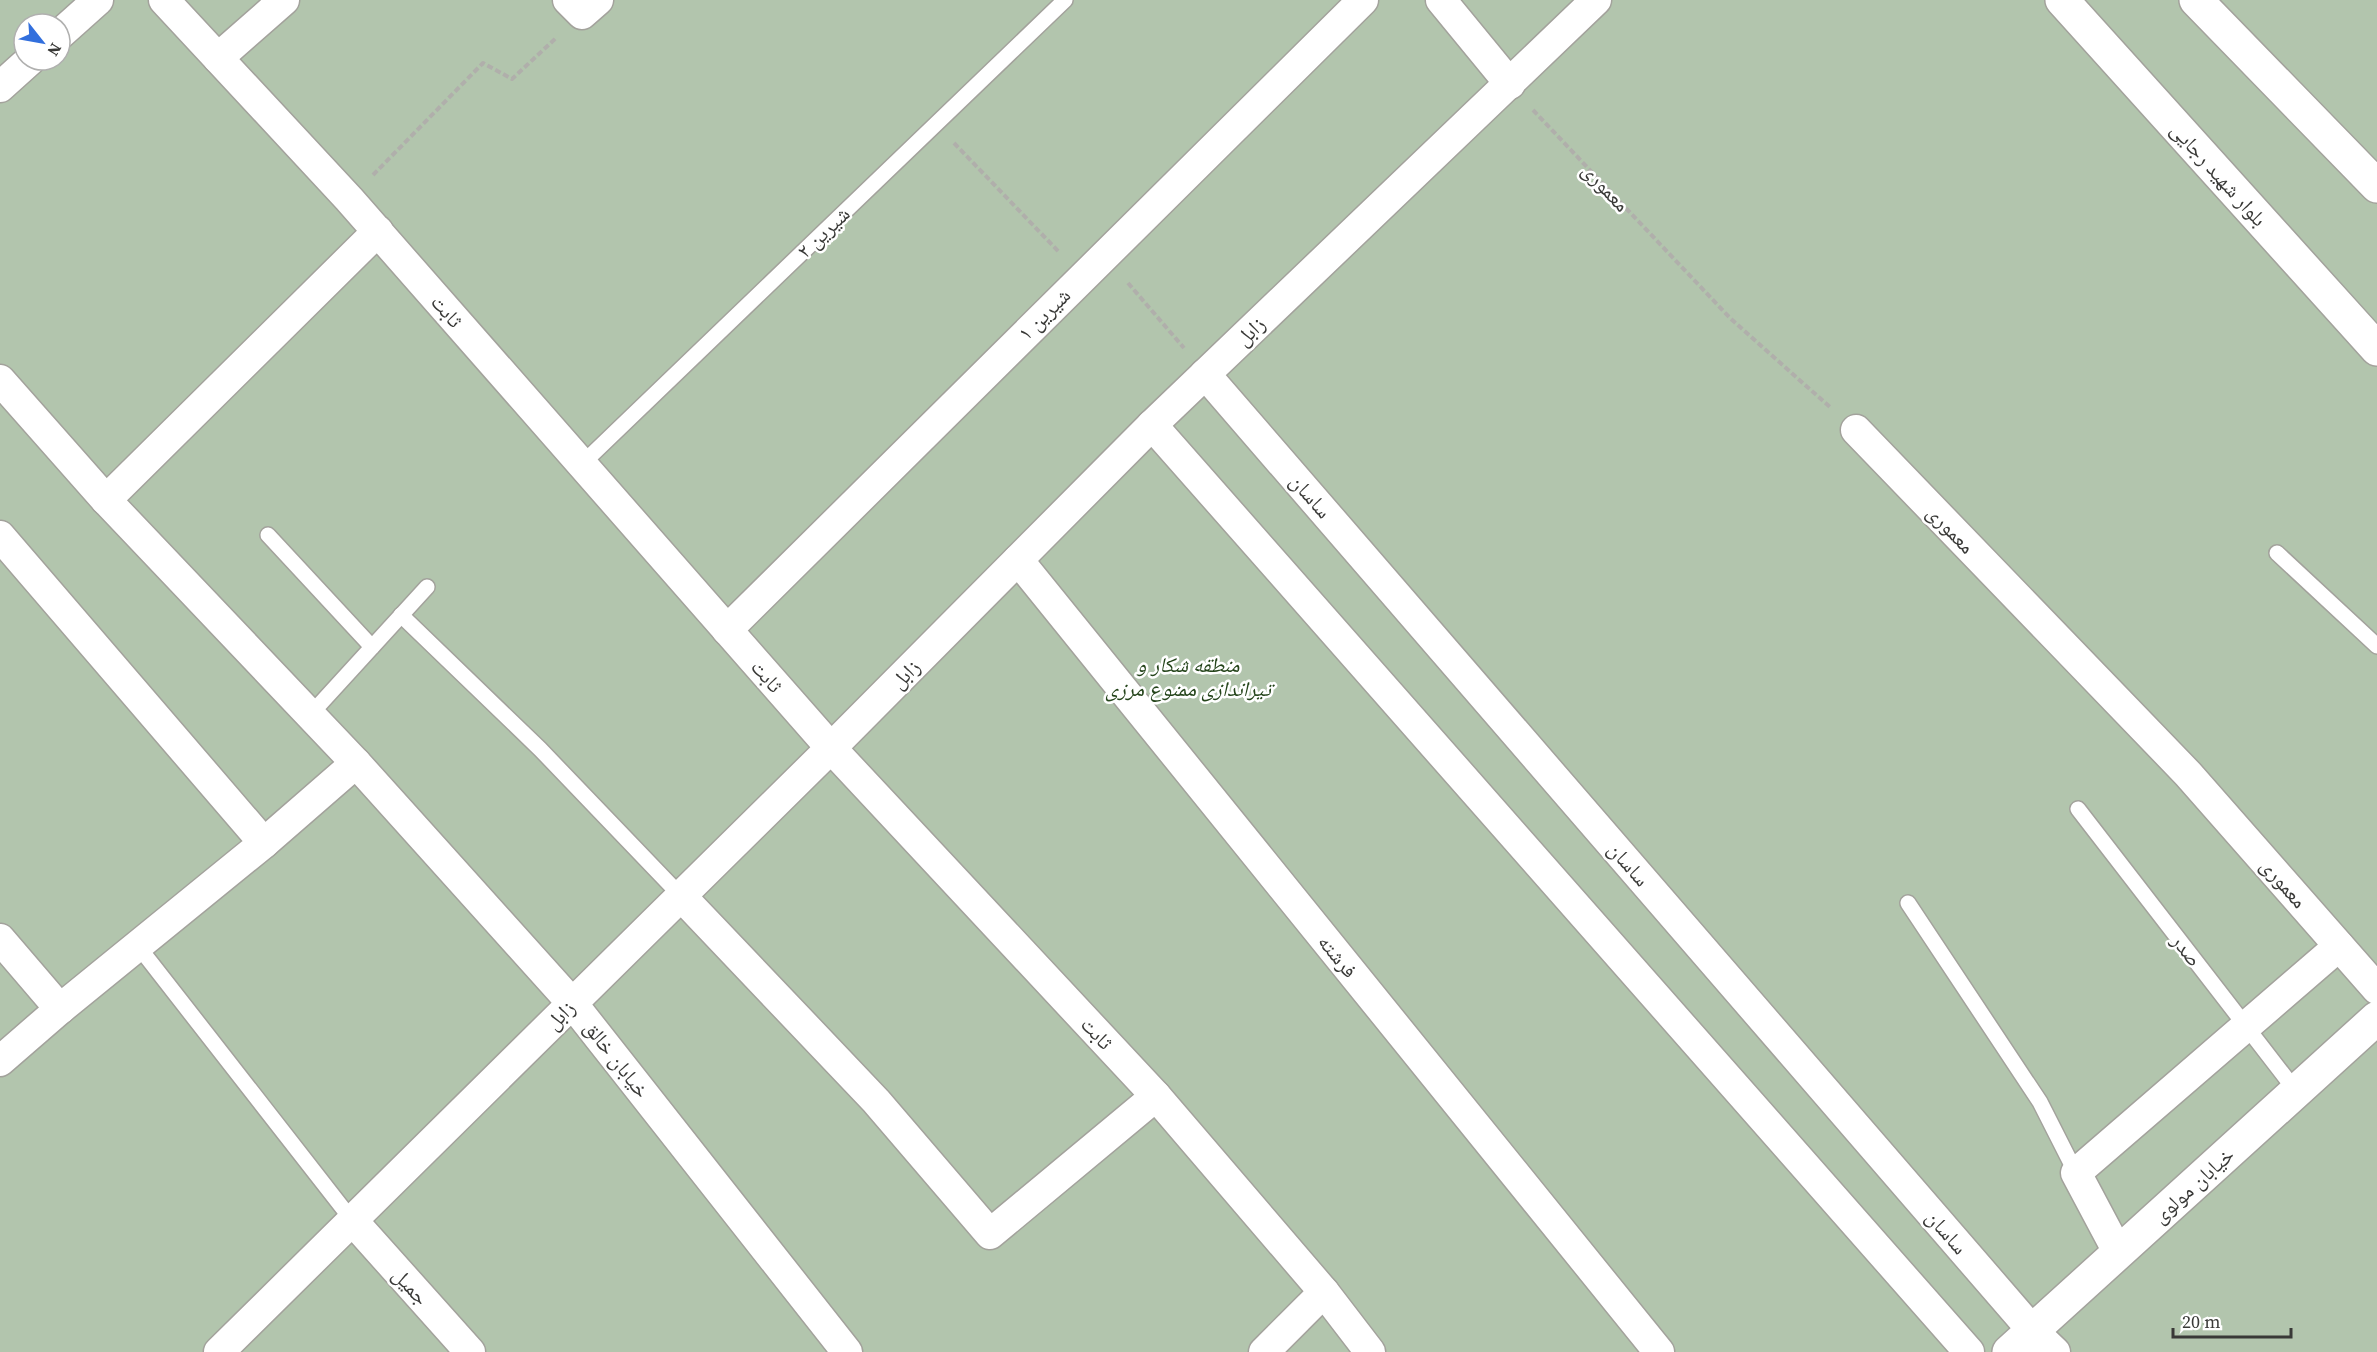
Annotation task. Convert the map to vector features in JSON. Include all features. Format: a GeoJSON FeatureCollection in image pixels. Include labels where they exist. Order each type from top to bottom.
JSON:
{"type":"FeatureCollection","features":[{"type":"Feature","properties":{"kind":"main road","name":"بلوار شهید رجایی"},"geometry":{"type":"LineString","coordinates":[[2062,0],[2377,349]]}},
{"type":"Feature","properties":{"kind":"main road"},"geometry":{"type":"LineString","coordinates":[[2196,0],[2377,186]]}},
{"type":"Feature","properties":{"kind":"main road","name":"خیابان مولوی"},"geometry":{"type":"LineString","coordinates":[[2009,1352],[2377,1018]]}},
{"type":"Feature","properties":{"kind":"street"},"geometry":{"type":"LineString","coordinates":[[72,23],[98,0]]}},
{"type":"Feature","properties":{"kind":"street","name":"ثابت"},"geometry":{"type":"LineString","coordinates":[[164,0],[378,231],[831,748],[1156,1096],[1324,1292],[1371,1352]]}},
{"type":"Feature","properties":{"kind":"street"},"geometry":{"type":"LineString","coordinates":[[218,58],[284,0]]}},
{"type":"Feature","properties":{"kind":"street","name":"شیرین ۱"},"geometry":{"type":"LineString","coordinates":[[727,630],[1363,0]]}},
{"type":"Feature","properties":{"kind":"street"},"geometry":{"type":"LineString","coordinates":[[1441,0],[1510,84]]}},
{"type":"Feature","properties":{"kind":"street","name":"زابل"},"geometry":{"type":"LineString","coordinates":[[224,1350],[352,1220],[831,748],[1152,425],[1596,0]]}},
{"type":"Feature","properties":{"kind":"street"},"geometry":{"type":"LineString","coordinates":[[0,87],[17,72]]}},
{"type":"Feature","properties":{"kind":"street"},"geometry":{"type":"LineString","coordinates":[[106,500],[378,231]]}},
{"type":"Feature","properties":{"kind":"street","name":"ساسان"},"geometry":{"type":"LineString","coordinates":[[1205,374],[2032,1330],[2055,1352]]}},
{"type":"Feature","properties":{"kind":"street","name":"خیابان خالق"},"geometry":{"type":"LineString","coordinates":[[0,380],[106,500],[356,763],[572,1003],[847,1352]]}},
{"type":"Feature","properties":{"kind":"street"},"geometry":{"type":"LineString","coordinates":[[1152,425],[1969,1352]]}},
{"type":"Feature","properties":{"kind":"street","name":"معموری"},"geometry":{"type":"LineString","coordinates":[[1856,430],[2188,774],[2377,989]]}},
{"type":"Feature","properties":{"kind":"street"},"geometry":{"type":"LineString","coordinates":[[0,536],[264,843]]}},
{"type":"Feature","properties":{"kind":"street","name":"فرشته"},"geometry":{"type":"LineString","coordinates":[[1018,560],[1659,1352]]}},
{"type":"Feature","properties":{"kind":"street"},"geometry":{"type":"LineString","coordinates":[[0,1061],[60,1009],[264,843],[356,763]]}},
{"type":"Feature","properties":{"kind":"street"},"geometry":{"type":"LineString","coordinates":[[681,896],[876,1101],[990,1234],[1156,1096]]}},
{"type":"Feature","properties":{"kind":"street"},"geometry":{"type":"LineString","coordinates":[[0,939],[60,1009]]}},
{"type":"Feature","properties":{"kind":"street"},"geometry":{"type":"LineString","coordinates":[[2118,1252],[2076,1173],[2339,946]]}},
{"type":"Feature","properties":{"kind":"street","name":"جمیل"},"geometry":{"type":"LineString","coordinates":[[352,1220],[470,1352]]}},
{"type":"Feature","properties":{"kind":"street"},"geometry":{"type":"LineString","coordinates":[[1264,1352],[1324,1292]]}},
{"type":"Feature","properties":{"kind":"lane","name":"شیرین ۲"},"geometry":{"type":"LineString","coordinates":[[582,464],[1065,0]]}},
{"type":"Feature","properties":{"kind":"lane"},"geometry":{"type":"LineString","coordinates":[[268,536],[372,647]]}},
{"type":"Feature","properties":{"kind":"lane"},"geometry":{"type":"LineString","coordinates":[[2277,553],[2377,646]]}},
{"type":"Feature","properties":{"kind":"lane"},"geometry":{"type":"LineString","coordinates":[[310,715],[427,587]]}},
{"type":"Feature","properties":{"kind":"lane"},"geometry":{"type":"LineString","coordinates":[[402,615],[540,749],[681,896]]}},
{"type":"Feature","properties":{"kind":"lane","name":"صدر"},"geometry":{"type":"LineString","coordinates":[[2078,809],[2296,1091]]}},
{"type":"Feature","properties":{"kind":"lane"},"geometry":{"type":"LineString","coordinates":[[1908,903],[2040,1102],[2076,1173]]}},
{"type":"Feature","properties":{"kind":"lane"},"geometry":{"type":"LineString","coordinates":[[138,946],[352,1220]]}},
{"type":"Feature","properties":{"kind":"path"},"geometry":{"type":"LineString","coordinates":[[349,199],[483,63],[512,79],[583,5]]}},
{"type":"Feature","properties":{"kind":"path","name":"معموری"},"geometry":{"type":"LineString","coordinates":[[1510,84],[1731,319],[1856,430]]}},
{"type":"Feature","properties":{"kind":"path"},"geometry":{"type":"LineString","coordinates":[[936,124],[1082,277]]}},
{"type":"Feature","properties":{"kind":"path"},"geometry":{"type":"LineString","coordinates":[[1105,255],[1205,374]]}},
{"type":"Feature","properties":{"kind":"green space","name":"منطقه شکار و تیراندازی ممنوع مرزی"},"geometry":{"type":"Polygon","coordinates":[[[0,0],[2377,0],[2377,1352],[0,1352],[0,0]]]}}]}
